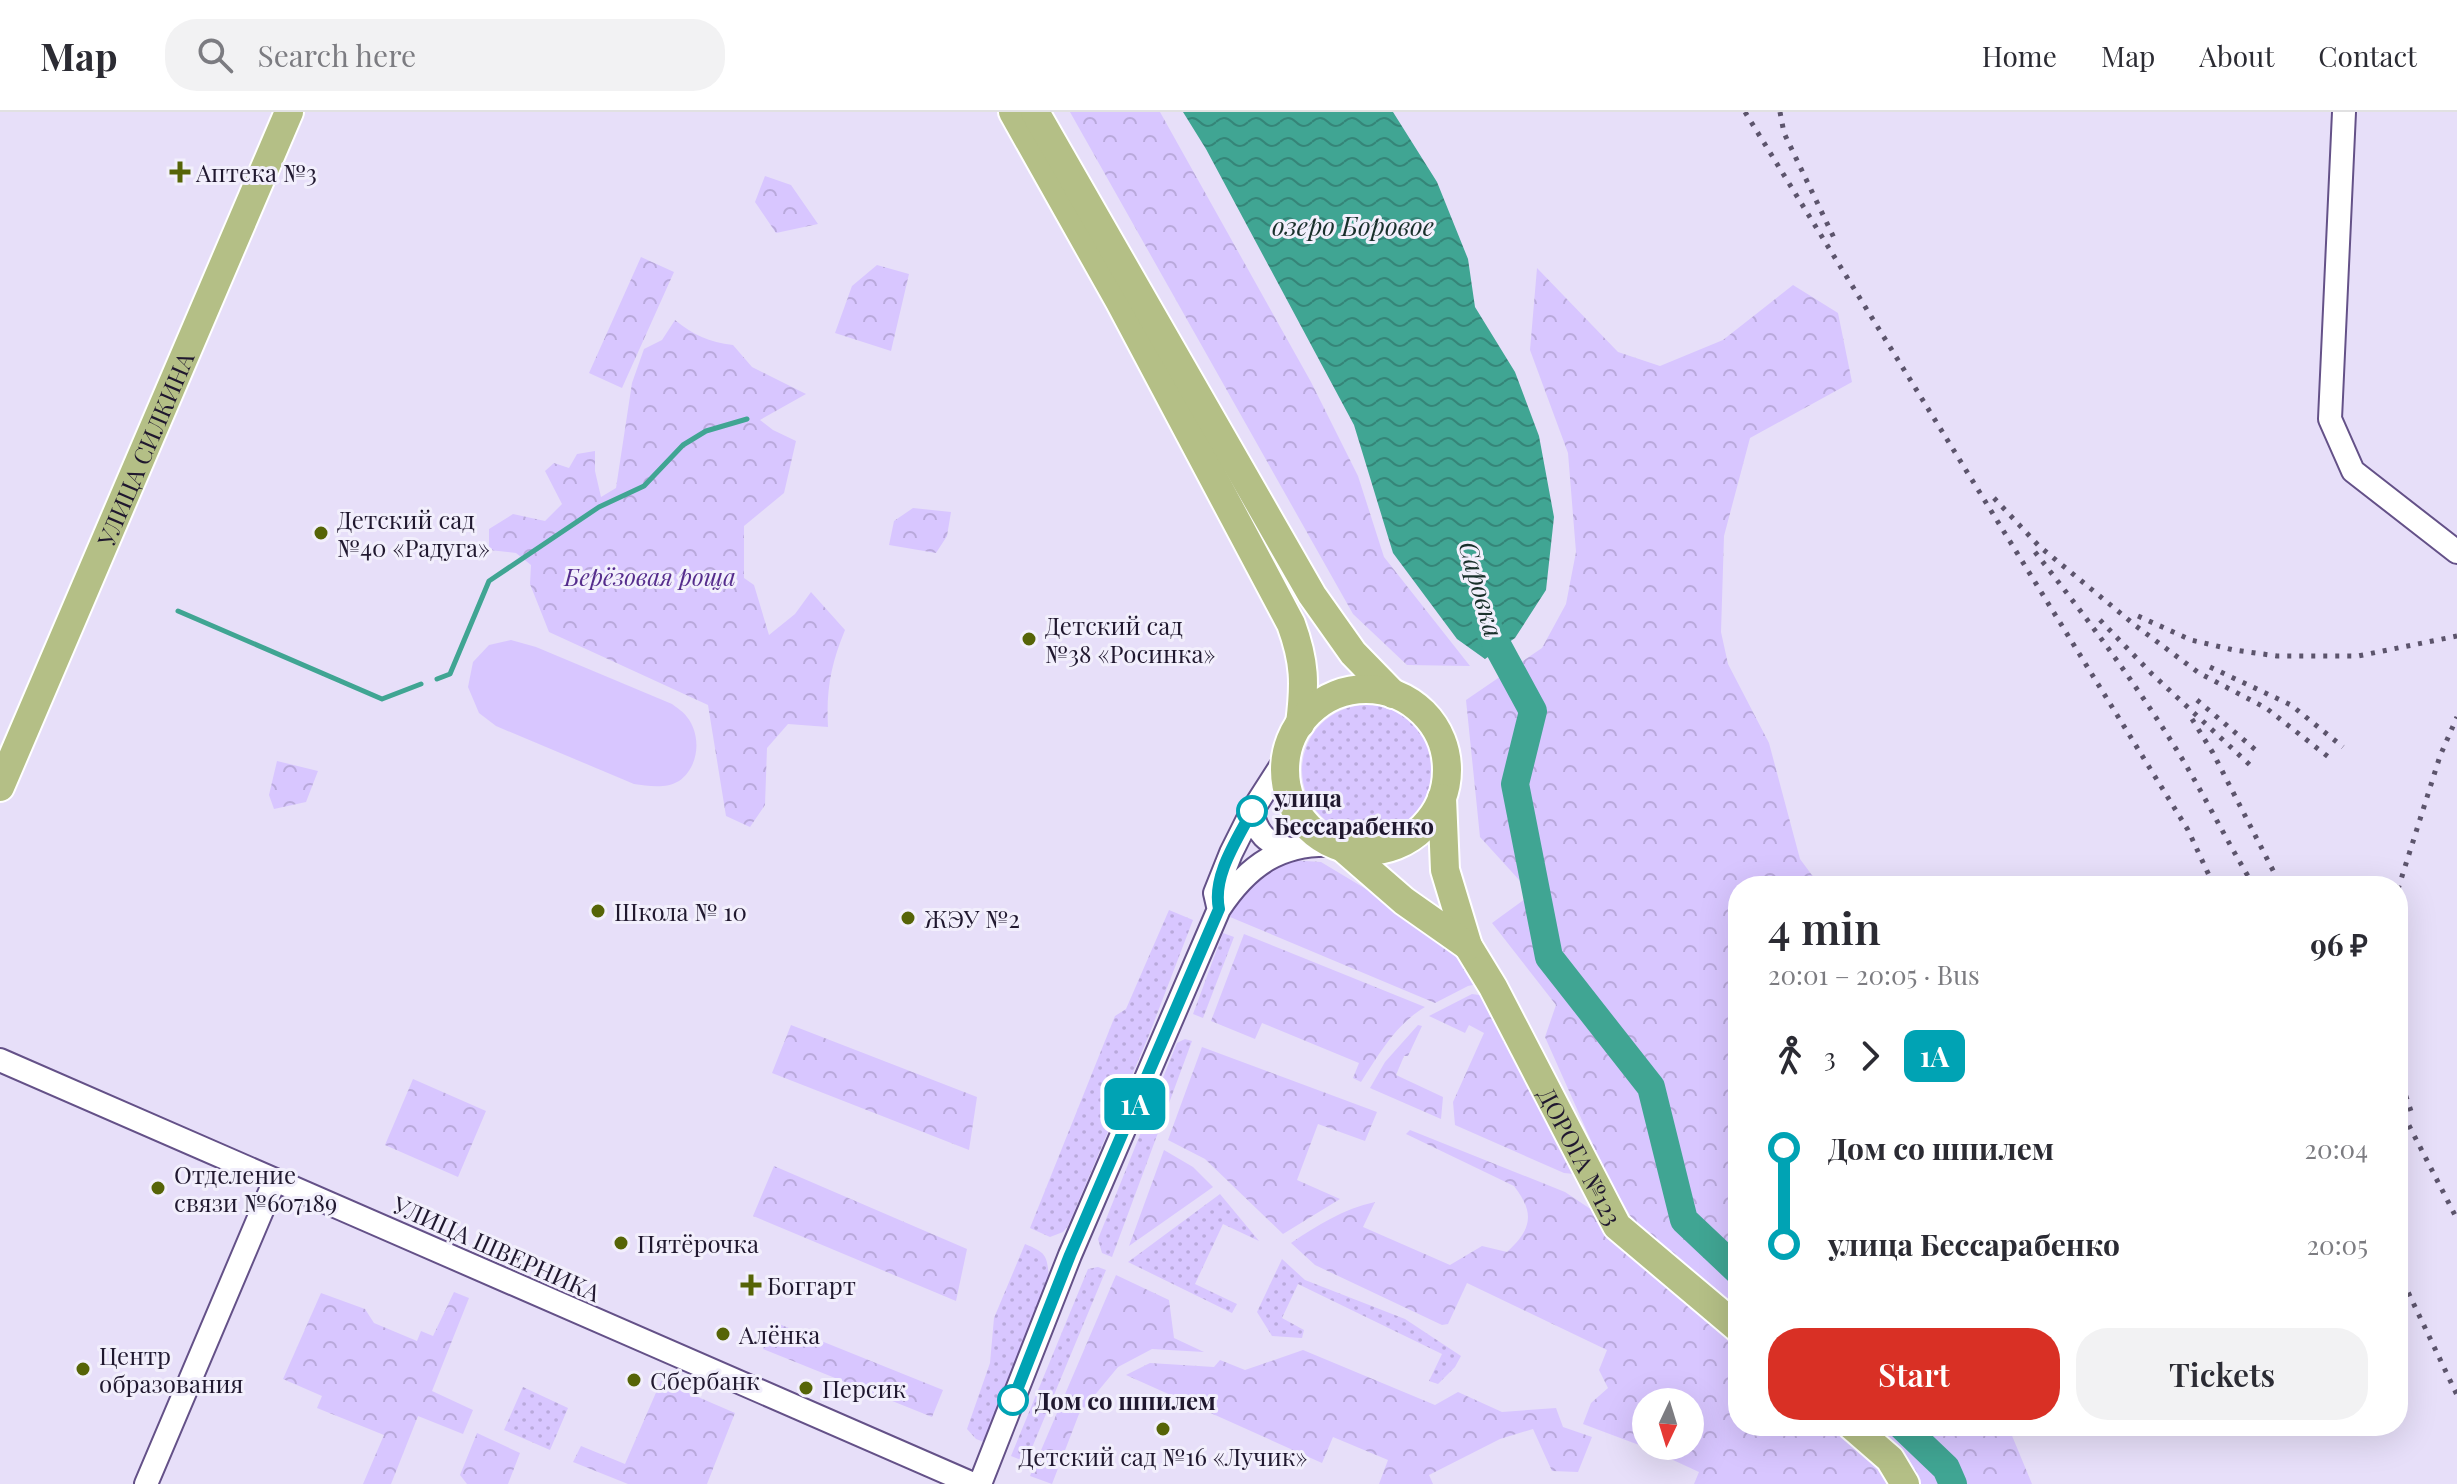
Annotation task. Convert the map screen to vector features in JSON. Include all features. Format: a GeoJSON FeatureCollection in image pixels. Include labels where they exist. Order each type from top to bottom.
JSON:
{"type":"FeatureCollection","features":[{"type":"Feature","properties":{"kind":"main road","name":"УЛИЦА СИЛКИНА"},"geometry":{"type":"LineString","coordinates":[[0,787],[289,112]]}},
{"type":"Feature","properties":{"kind":"main road"},"geometry":{"type":"LineString","coordinates":[[1013,112],[1120,302],[1291,624],[1302,654],[1304,680],[1300,724]]}},
{"type":"Feature","properties":{"kind":"main road"},"geometry":{"type":"LineString","coordinates":[[1035,112],[1312,595],[1353,653],[1393,694],[1416,707],[1436,730],[1447,763],[1442,798],[1435,814],[1424,827],[1402,842],[1378,850],[1339,847],[1312,831],[1295,810],[1286,785],[1286,758],[1291,740],[1314,708],[1332,697],[1352,691],[1372,690],[1393,694]]}},
{"type":"Feature","properties":{"kind":"main road","name":"ДОРОГА №123"},"geometry":{"type":"LineString","coordinates":[[1442,798],[1445,870],[1468,946],[1493,987],[1617,1226],[1728,1320]]}},
{"type":"Feature","properties":{"kind":"main road","name":"ДОРОГА №123"},"geometry":{"type":"LineString","coordinates":[[1339,847],[1404,901],[1468,946]]}},
{"type":"Feature","properties":{"kind":"main road"},"geometry":{"type":"LineString","coordinates":[[1864,1436],[1890,1459],[1905,1484]]}},
{"type":"Feature","properties":{"kind":"street"},"geometry":{"type":"LineString","coordinates":[[2344,112],[2330,419],[2353,471],[2457,552]]}},
{"type":"Feature","properties":{"kind":"street"},"geometry":{"type":"LineString","coordinates":[[1219,909],[1215,893],[1231,853],[1252,811],[1286,758]]}},
{"type":"Feature","properties":{"kind":"street"},"geometry":{"type":"LineString","coordinates":[[1252,811],[1261,836],[1272,844],[1289,849]]}},
{"type":"Feature","properties":{"kind":"street"},"geometry":{"type":"LineString","coordinates":[[980,1484],[1070,1255],[1219,909],[1235,885],[1263,861],[1289,849],[1314,844],[1339,847]]}},
{"type":"Feature","properties":{"kind":"street","name":"УЛИЦА ШВЕРНИКА"},"geometry":{"type":"LineString","coordinates":[[0,1060],[973,1484]]}},
{"type":"Feature","properties":{"kind":"street"},"geometry":{"type":"LineString","coordinates":[[146,1484],[275,1180]]}},
{"type":"Feature","properties":{"kind":"green space"},"geometry":{"type":"Polygon","coordinates":[[[1070,112],[1160,112],[1311,382],[1358,476],[1384,557],[1470,666],[1407,665],[1353,614],[1070,112]]]}},
{"type":"Feature","properties":{"kind":"green space"},"geometry":{"type":"Polygon","coordinates":[[[765,176],[791,185],[818,224],[776,233],[755,202],[765,176]]]}},
{"type":"Feature","properties":{"kind":"green space"},"geometry":{"type":"Polygon","coordinates":[[[641,257],[674,272],[622,388],[589,373],[641,257]]]}},
{"type":"Feature","properties":{"kind":"green space"},"geometry":{"type":"Polygon","coordinates":[[[877,265],[909,274],[891,351],[835,333],[852,286],[877,265]]]}},
{"type":"Feature","properties":{"kind":"green space"},"geometry":{"type":"Polygon","coordinates":[[[1537,268],[1618,352],[1660,366],[1723,340],[1793,285],[1838,313],[1852,382],[1750,438],[1724,536],[1721,632],[1728,664],[1769,743],[1800,859],[1813,876],[1728,876],[1728,1307],[1697,1282],[1631,1217],[1605,1172],[1545,1037],[1556,1005],[1492,923],[1532,894],[1480,837],[1466,700],[1542,648],[1566,604],[1576,552],[1568,453],[1530,350],[1537,268]]]}},
{"type":"Feature","properties":{"kind":"green space","name":"Берёзовая роща"},"geometry":{"type":"Polygon","coordinates":[[[675,320],[702,337],[733,345],[752,367],[806,394],[760,420],[796,441],[784,493],[744,526],[744,578],[754,585],[769,635],[795,614],[811,592],[845,630],[830,677],[828,727],[788,724],[767,748],[765,805],[750,827],[726,816],[708,705],[549,632],[530,584],[531,565],[516,553],[489,550],[489,529],[513,514],[545,521],[562,504],[545,471],[554,463],[569,468],[577,454],[595,451],[595,471],[601,497],[616,488],[632,383],[644,349],[662,340],[675,320]]]}},
{"type":"Feature","properties":{"kind":"green space"},"geometry":{"type":"Polygon","coordinates":[[[913,508],[951,512],[947,536],[936,553],[889,545],[894,521],[913,508]]]}},
{"type":"Feature","properties":{"kind":"green space"},"geometry":{"type":"Polygon","coordinates":[[[511,640],[536,647],[680,710],[692,725],[696,742],[694,760],[686,775],[668,785],[634,784],[496,726],[479,713],[468,687],[473,662],[489,645],[511,640]]]}},
{"type":"Feature","properties":{"kind":"green space"},"geometry":{"type":"Polygon","coordinates":[[[1367,705],[1392,710],[1413,724],[1427,745],[1432,770],[1427,795],[1413,816],[1392,830],[1367,835],[1342,830],[1321,816],[1307,795],[1302,770],[1307,745],[1321,724],[1342,710],[1367,705]]]}},
{"type":"Feature","properties":{"kind":"green space"},"geometry":{"type":"Polygon","coordinates":[[[277,761],[318,771],[306,802],[274,809],[269,795],[277,761]]]}},
{"type":"Feature","properties":{"kind":"green space"},"geometry":{"type":"Polygon","coordinates":[[[1290,860],[1321,862],[1421,922],[1469,960],[1482,983],[1468,986],[1435,1003],[1230,917],[1234,905],[1262,871],[1290,860]]]}},
{"type":"Feature","properties":{"kind":"green space"},"geometry":{"type":"Polygon","coordinates":[[[1169,910],[1193,920],[1149,1035],[1068,1226],[1063,1232],[1050,1237],[1030,1228],[1115,1016],[1126,1009],[1169,910]]]}},
{"type":"Feature","properties":{"kind":"green space"},"geometry":{"type":"Polygon","coordinates":[[[1223,933],[1234,937],[1203,1018],[1193,1014],[1223,933]]]}},
{"type":"Feature","properties":{"kind":"green space"},"geometry":{"type":"Polygon","coordinates":[[[1244,934],[1425,1007],[1397,1031],[1361,1082],[1353,1078],[1359,1063],[1262,1023],[1255,1039],[1211,1021],[1244,934]]]}},
{"type":"Feature","properties":{"kind":"green space"},"geometry":{"type":"Polygon","coordinates":[[[1472,994],[1493,997],[1584,1175],[1564,1173],[1455,1125],[1453,1102],[1484,1033],[1469,1025],[1465,1033],[1429,1016],[1472,994]]]}},
{"type":"Feature","properties":{"kind":"green space"},"geometry":{"type":"Polygon","coordinates":[[[791,1025],[977,1097],[969,1150],[772,1073],[791,1025]]]}},
{"type":"Feature","properties":{"kind":"green space"},"geometry":{"type":"Polygon","coordinates":[[[1418,1025],[1422,1026],[1396,1075],[1443,1097],[1441,1119],[1370,1088],[1385,1062],[1418,1025]]]}},
{"type":"Feature","properties":{"kind":"green space"},"geometry":{"type":"Polygon","coordinates":[[[1185,1039],[1192,1041],[1112,1257],[1102,1253],[1098,1239],[1177,1043],[1185,1039]]]}},
{"type":"Feature","properties":{"kind":"green space"},"geometry":{"type":"Polygon","coordinates":[[[1202,1047],[1377,1112],[1365,1141],[1318,1124],[1297,1180],[1340,1199],[1283,1234],[1205,1159],[1168,1140],[1202,1047]]]}},
{"type":"Feature","properties":{"kind":"green space"},"geometry":{"type":"Polygon","coordinates":[[[413,1079],[486,1111],[458,1177],[385,1145],[413,1079]]]}},
{"type":"Feature","properties":{"kind":"green space"},"geometry":{"type":"Polygon","coordinates":[[[1410,1130],[1565,1192],[1601,1216],[1728,1328],[1728,1436],[1850,1436],[1895,1484],[1694,1484],[1699,1472],[1673,1460],[1704,1460],[1704,1388],[1632,1388],[1632,1442],[1583,1424],[1591,1403],[1608,1388],[1599,1370],[1607,1350],[1467,1283],[1448,1324],[1442,1325],[1315,1265],[1291,1243],[1341,1213],[1375,1202],[1363,1227],[1450,1265],[1482,1246],[1507,1252],[1522,1236],[1528,1220],[1521,1196],[1514,1186],[1406,1134],[1410,1130]]]}},
{"type":"Feature","properties":{"kind":"green space"},"geometry":{"type":"Polygon","coordinates":[[[1164,1150],[1193,1167],[1213,1187],[1129,1246],[1164,1150]]]}},
{"type":"Feature","properties":{"kind":"green space"},"geometry":{"type":"Polygon","coordinates":[[[774,1166],[967,1249],[956,1301],[753,1216],[774,1166]]]}},
{"type":"Feature","properties":{"kind":"green space"},"geometry":{"type":"Polygon","coordinates":[[[1220,1194],[1259,1241],[1223,1224],[1195,1284],[1237,1304],[1232,1313],[1128,1262],[1220,1194]]]}},
{"type":"Feature","properties":{"kind":"green space"},"geometry":{"type":"Polygon","coordinates":[[[1025,1244],[1044,1256],[1049,1278],[984,1442],[976,1439],[967,1429],[990,1363],[994,1318],[1025,1244]]]}},
{"type":"Feature","properties":{"kind":"green space"},"geometry":{"type":"Polygon","coordinates":[[[1282,1259],[1305,1280],[1405,1319],[1461,1356],[1455,1367],[1438,1384],[1429,1381],[1442,1354],[1298,1284],[1282,1318],[1304,1330],[1302,1338],[1272,1336],[1257,1312],[1282,1259]]]}},
{"type":"Feature","properties":{"kind":"green space"},"geometry":{"type":"Polygon","coordinates":[[[1098,1267],[1106,1270],[1026,1462],[1011,1456],[1088,1269],[1098,1267]]]}},
{"type":"Feature","properties":{"kind":"green space"},"geometry":{"type":"Polygon","coordinates":[[[1116,1275],[1169,1300],[1174,1338],[1204,1352],[1152,1349],[1118,1367],[1079,1414],[1052,1484],[1030,1476],[1116,1275]]]}},
{"type":"Feature","properties":{"kind":"green space"},"geometry":{"type":"Polygon","coordinates":[[[454,1292],[469,1298],[432,1391],[473,1410],[463,1434],[418,1416],[391,1484],[363,1484],[384,1435],[317,1408],[322,1396],[283,1379],[321,1293],[365,1309],[374,1323],[417,1341],[421,1331],[433,1336],[454,1292]]]}},
{"type":"Feature","properties":{"kind":"green space"},"geometry":{"type":"Polygon","coordinates":[[[774,1322],[943,1390],[932,1417],[763,1349],[774,1322]]]}},
{"type":"Feature","properties":{"kind":"green space"},"geometry":{"type":"Polygon","coordinates":[[[1303,1350],[1435,1405],[1458,1392],[1502,1412],[1556,1408],[1563,1427],[1592,1437],[1578,1472],[1552,1471],[1533,1429],[1500,1439],[1429,1475],[1433,1484],[1379,1484],[1388,1460],[1333,1437],[1322,1463],[1126,1375],[1150,1363],[1214,1367],[1220,1360],[1245,1370],[1303,1350]]]}},
{"type":"Feature","properties":{"kind":"green space"},"geometry":{"type":"Polygon","coordinates":[[[661,1381],[735,1413],[707,1484],[628,1484],[573,1462],[581,1446],[625,1464],[661,1381]]]}},
{"type":"Feature","properties":{"kind":"green space"},"geometry":{"type":"Polygon","coordinates":[[[523,1387],[568,1408],[550,1450],[504,1430],[523,1387]]]}},
{"type":"Feature","properties":{"kind":"green space"},"geometry":{"type":"Polygon","coordinates":[[[477,1433],[520,1453],[508,1484],[467,1484],[460,1475],[477,1433]]]}},
{"type":"Feature","properties":{"kind":"green space"},"geometry":{"type":"Polygon","coordinates":[[[1881,1436],[2012,1436],[2032,1484],[1921,1484],[1909,1460],[1881,1436]]]}},
{"type":"Feature","properties":{"kind":"water","name":"озеро Боровое"},"geometry":{"type":"Polygon","coordinates":[[[1183,112],[1393,112],[1437,182],[1468,259],[1475,307],[1515,372],[1539,436],[1554,517],[1546,590],[1515,638],[1485,659],[1457,639],[1393,553],[1354,425],[1206,149],[1183,112]]]}},
{"type":"Feature","properties":{"kind":"waterway"},"geometry":{"type":"LineString","coordinates":[[437,679],[450,674],[489,581],[599,507],[644,486],[683,445],[706,431],[747,419]]}},
{"type":"Feature","properties":{"kind":"waterway"},"geometry":{"type":"LineString","coordinates":[[178,611],[382,699],[421,684]]}},
{"type":"Feature","properties":{"kind":"waterway","name":"Саровка"},"geometry":{"type":"LineString","coordinates":[[1485,616],[1489,630],[1533,711],[1515,784],[1549,957],[1651,1087],[1684,1220],[1728,1262]]}},
{"type":"Feature","properties":{"kind":"waterway","name":"Саровка"},"geometry":{"type":"LineString","coordinates":[[1912,1436],[1946,1468],[1953,1484]]}},
{"type":"Feature","properties":{"kind":"railway"},"geometry":{"type":"LineString","coordinates":[[1745,112],[2188,830],[2209,876]]}},
{"type":"Feature","properties":{"kind":"railway"},"geometry":{"type":"LineString","coordinates":[[1780,112],[1784,133],[1835,240]]}},
{"type":"Feature","properties":{"kind":"railway"},"geometry":{"type":"LineString","coordinates":[[1994,498],[2039,546],[2136,626],[2199,673],[2266,708],[2331,759]]}},
{"type":"Feature","properties":{"kind":"railway"},"geometry":{"type":"LineString","coordinates":[[2035,552],[2110,650],[2162,726],[2248,876]]}},
{"type":"Feature","properties":{"kind":"railway"},"geometry":{"type":"LineString","coordinates":[[2138,616],[2191,640],[2277,656],[2358,656],[2457,636]]}},
{"type":"Feature","properties":{"kind":"railway"},"geometry":{"type":"LineString","coordinates":[[2100,620],[2152,674],[2250,765]]}},
{"type":"Feature","properties":{"kind":"railway"},"geometry":{"type":"LineString","coordinates":[[2210,667],[2291,705],[2343,747]]}},
{"type":"Feature","properties":{"kind":"railway"},"geometry":{"type":"LineString","coordinates":[[2197,700],[2258,752]]}},
{"type":"Feature","properties":{"kind":"railway"},"geometry":{"type":"LineString","coordinates":[[2402,876],[2440,756],[2457,717]]}},
{"type":"Feature","properties":{"kind":"railway"},"geometry":{"type":"LineString","coordinates":[[2192,719],[2213,753],[2276,876]]}},
{"type":"Feature","properties":{"kind":"railway"},"geometry":{"type":"LineString","coordinates":[[2408,1102],[2412,1114]]}},
{"type":"Feature","properties":{"kind":"railway"},"geometry":{"type":"LineString","coordinates":[[2408,1123],[2457,1219]]}},
{"type":"Feature","properties":{"kind":"railway"},"geometry":{"type":"LineString","coordinates":[[2408,1292],[2457,1395]]}},
{"type":"Feature","properties":{"kind":"bus line","name":"1А"},"geometry":{"type":"LineString","coordinates":[[1013,1400],[1070,1255],[1219,909],[1215,893],[1252,811]]}},
{"type":"Feature","properties":{"kind":"place","name":"Аптека №3"},"geometry":{"type":"Point","coordinates":[180,172]}},
{"type":"Feature","properties":{"kind":"place","name":"Детский сад №40 «Радуга»"},"geometry":{"type":"Point","coordinates":[321,533]}},
{"type":"Feature","properties":{"kind":"place","name":"Детский сад №38 «Росинка»"},"geometry":{"type":"Point","coordinates":[1029,639]}},
{"type":"Feature","properties":{"kind":"place","name":"улица Бессарабенко"},"geometry":{"type":"Point","coordinates":[1252,811]}},
{"type":"Feature","properties":{"kind":"place","name":"Школа № 10"},"geometry":{"type":"Point","coordinates":[598,911]}},
{"type":"Feature","properties":{"kind":"place","name":"ЖЭУ №2"},"geometry":{"type":"Point","coordinates":[908,918]}},
{"type":"Feature","properties":{"kind":"place","name":"Отделение связи №607189"},"geometry":{"type":"Point","coordinates":[158,1188]}},
{"type":"Feature","properties":{"kind":"place","name":"Пятёрочка"},"geometry":{"type":"Point","coordinates":[621,1243]}},
{"type":"Feature","properties":{"kind":"place","name":"Боггарт"},"geometry":{"type":"Point","coordinates":[751,1285]}},
{"type":"Feature","properties":{"kind":"place","name":"Алёнка"},"geometry":{"type":"Point","coordinates":[723,1334]}},
{"type":"Feature","properties":{"kind":"place","name":"Центр образования"},"geometry":{"type":"Point","coordinates":[83,1369]}},
{"type":"Feature","properties":{"kind":"place","name":"Сбербанк"},"geometry":{"type":"Point","coordinates":[634,1380]}},
{"type":"Feature","properties":{"kind":"place","name":"Персик"},"geometry":{"type":"Point","coordinates":[806,1388]}},
{"type":"Feature","properties":{"kind":"place","name":"Дом со шпилем"},"geometry":{"type":"Point","coordinates":[1013,1400]}},
{"type":"Feature","properties":{"kind":"place","name":"Детский сад №16 «Лучик»"},"geometry":{"type":"Point","coordinates":[1163,1429]}}]}
